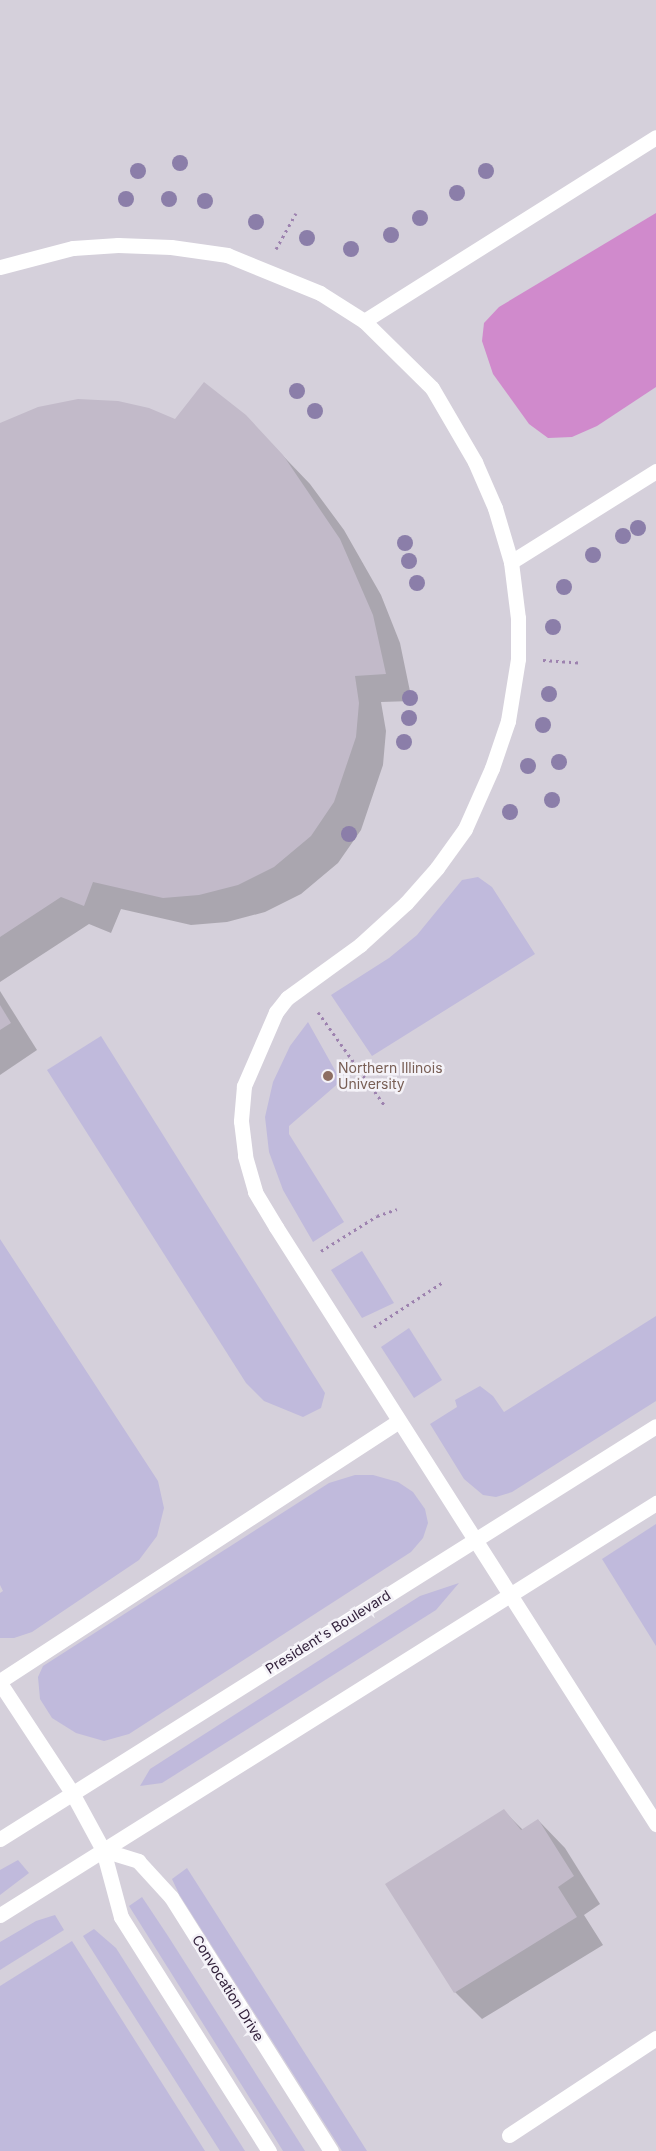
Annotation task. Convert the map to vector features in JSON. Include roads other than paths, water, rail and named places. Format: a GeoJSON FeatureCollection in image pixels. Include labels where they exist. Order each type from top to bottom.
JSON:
{"type":"FeatureCollection","features":[{"type":"Feature","properties":{"kind":"street"},"geometry":{"type":"LineString","coordinates":[[364,321],[656,137]]}},
{"type":"Feature","properties":{"kind":"street"},"geometry":{"type":"LineString","coordinates":[[0,267],[73,248],[118,245],[171,247],[227,255],[320,293],[364,321],[432,388],[453,420],[495,508],[511,562],[518,618],[518,659],[508,721],[492,768],[465,828],[437,868],[381,928],[287,998],[276,1012],[244,1086],[241,1121],[244,1156],[255,1192],[474,1542],[656,1824]]}},
{"type":"Feature","properties":{"kind":"street"},"geometry":{"type":"LineString","coordinates":[[511,562],[656,470]]}},
{"type":"Feature","properties":{"kind":"street"},"geometry":{"type":"LineString","coordinates":[[269,2151],[121,1917],[103,1850],[71,1791],[0,1682],[398,1422]]}},
{"type":"Feature","properties":{"kind":"street","name":"President's Boulevard"},"geometry":{"type":"LineString","coordinates":[[0,1838],[71,1791],[474,1542],[656,1426]]}},
{"type":"Feature","properties":{"kind":"street"},"geometry":{"type":"LineString","coordinates":[[0,1915],[656,1503]]}},
{"type":"Feature","properties":{"kind":"street","name":"Convocation Drive"},"geometry":{"type":"LineString","coordinates":[[103,1850],[138,1860],[171,1897],[331,2151]]}},
{"type":"Feature","properties":{"kind":"street"},"geometry":{"type":"LineString","coordinates":[[509,2135],[656,2038]]}},
{"type":"Feature","properties":{"kind":"place","name":"Northern Illinois University"},"geometry":{"type":"Point","coordinates":[328,1076]}}]}
